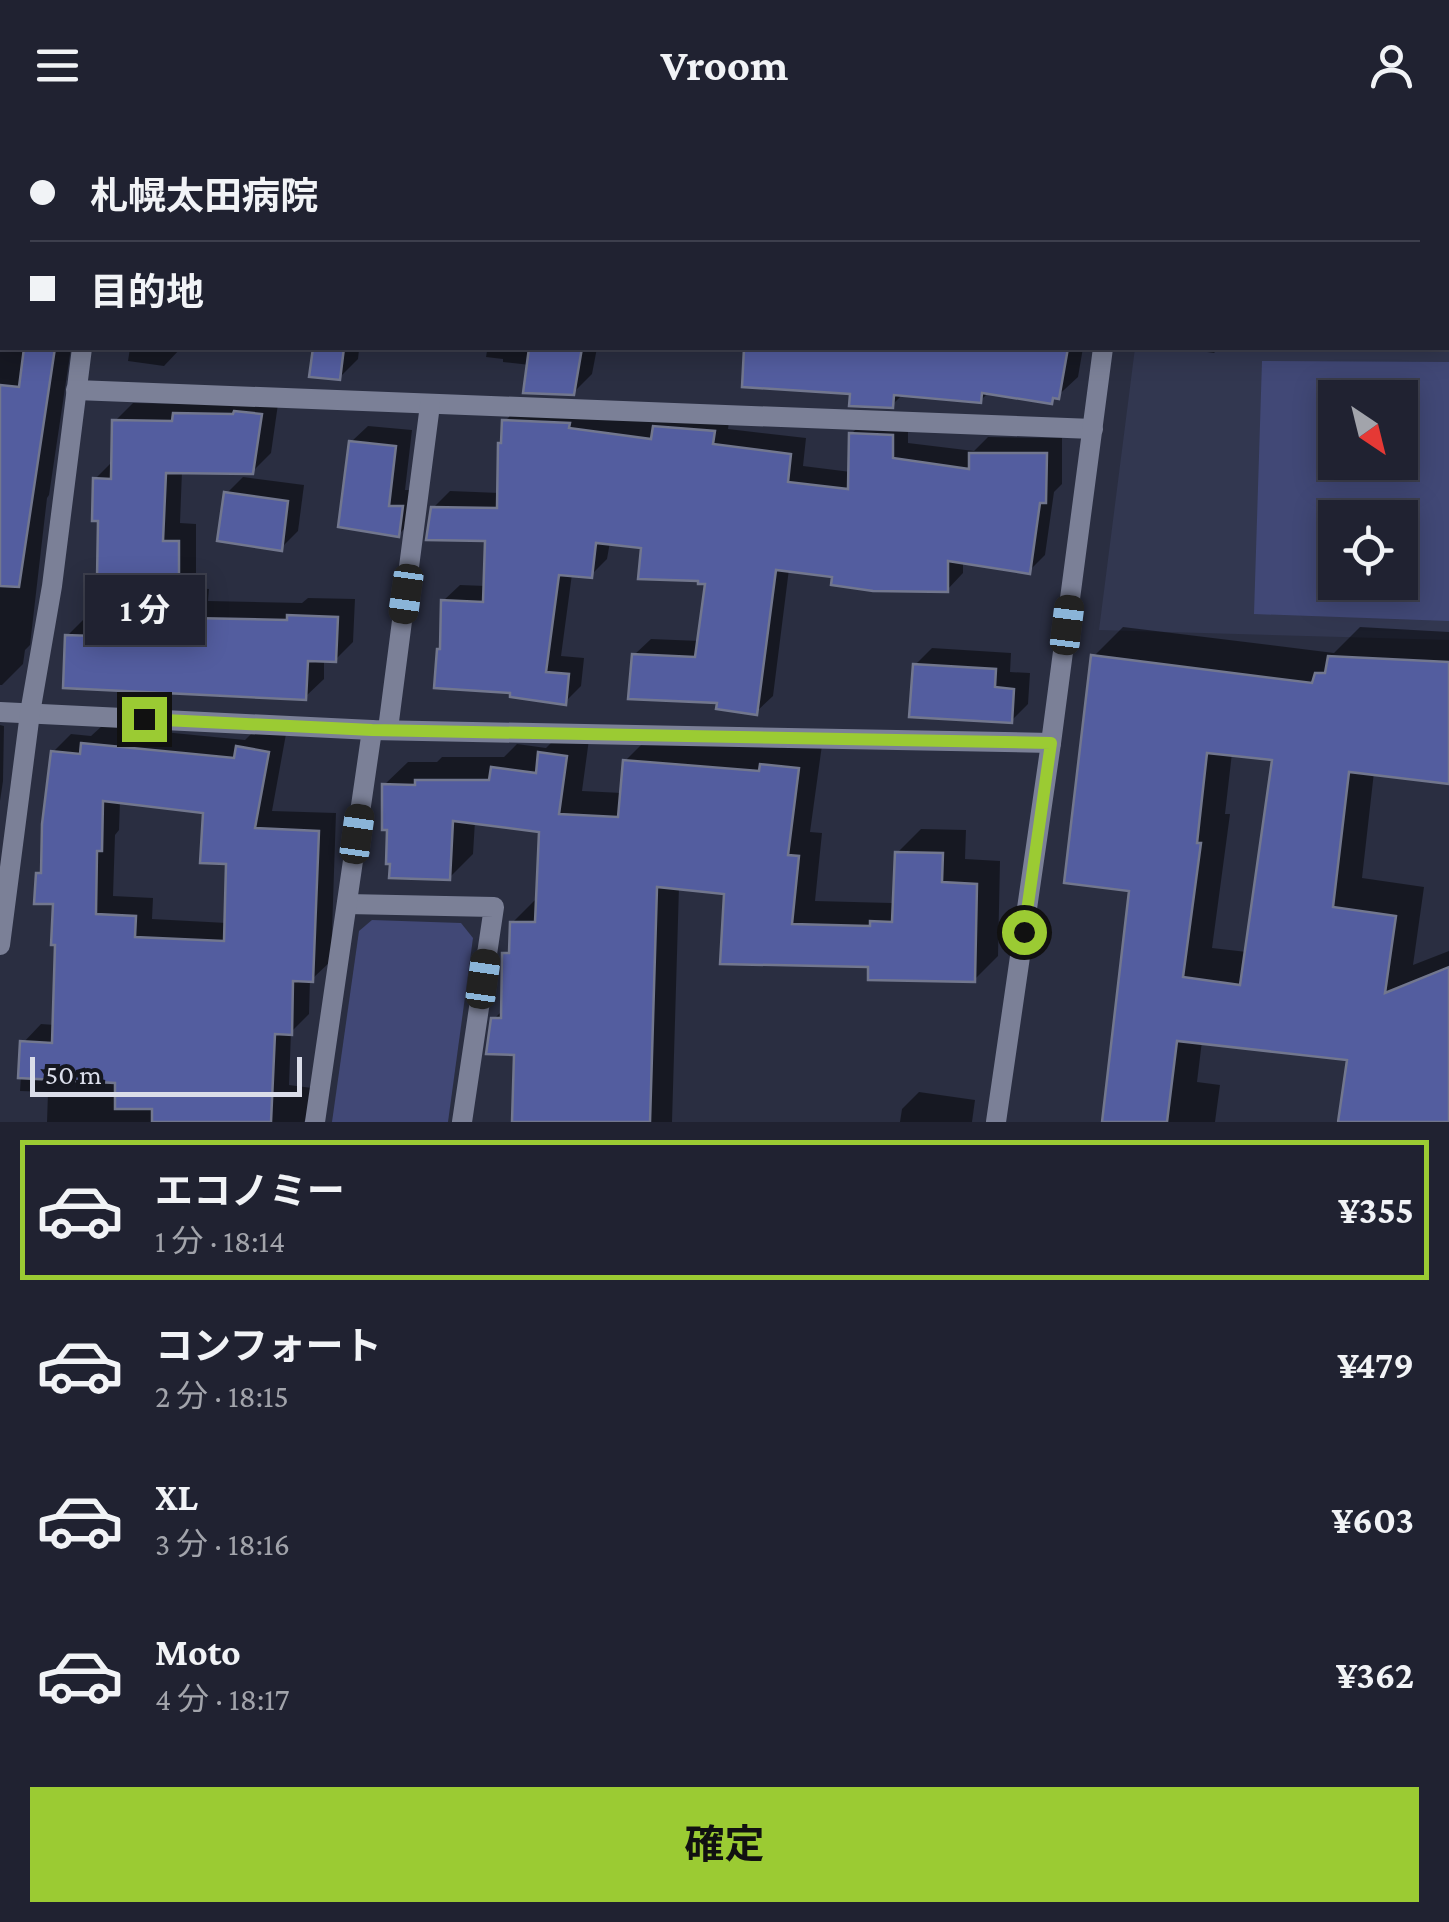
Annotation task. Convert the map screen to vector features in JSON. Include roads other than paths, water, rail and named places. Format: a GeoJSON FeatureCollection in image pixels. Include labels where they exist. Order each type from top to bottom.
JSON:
{"type":"FeatureCollection","features":[{"type":"Feature","properties":{"kind":"street"},"geometry":{"type":"LineString","coordinates":[[0,945],[82,350]]}},
{"type":"Feature","properties":{"kind":"street"},"geometry":{"type":"LineString","coordinates":[[996,1122],[1103,350]]}},
{"type":"Feature","properties":{"kind":"street"},"geometry":{"type":"LineString","coordinates":[[76,390],[1092,429]]}},
{"type":"Feature","properties":{"kind":"street"},"geometry":{"type":"LineString","coordinates":[[314,1122],[346,904],[380,729],[430,405]]}},
{"type":"Feature","properties":{"kind":"street"},"geometry":{"type":"LineString","coordinates":[[0,712],[380,729],[1051,743]]}},
{"type":"Feature","properties":{"kind":"street"},"geometry":{"type":"LineString","coordinates":[[346,904],[494,907],[462,1122]]}}]}
